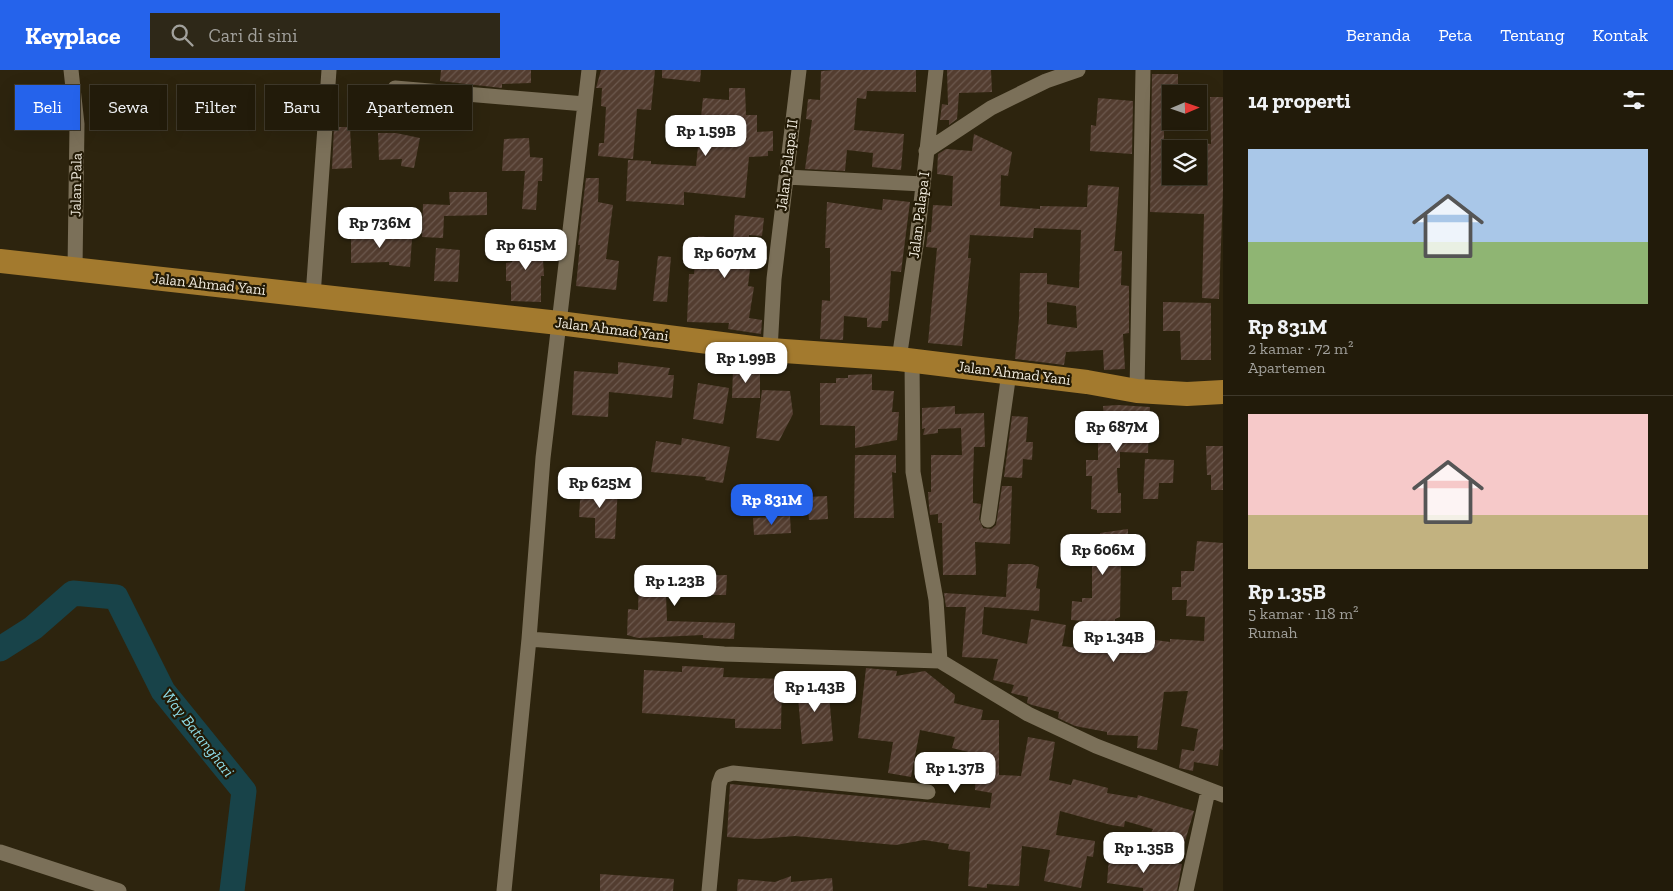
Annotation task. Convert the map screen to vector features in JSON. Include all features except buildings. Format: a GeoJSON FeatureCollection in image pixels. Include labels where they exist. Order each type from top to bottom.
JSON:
{"type":"FeatureCollection","features":[{"type":"Feature","properties":{"kind":"main road","name":"Jalan Ahmad Yani"},"geometry":{"type":"LineString","coordinates":[[0,262],[559,323],[770,350],[906,359],[1087,382],[1137,392],[1187,394],[1223,392]]}},
{"type":"Feature","properties":{"kind":"street","name":"Jalan Pala"},"geometry":{"type":"LineString","coordinates":[[71,70],[77,124],[75,269]]}},
{"type":"Feature","properties":{"kind":"street"},"geometry":{"type":"LineString","coordinates":[[313,296],[329,70]]}},
{"type":"Feature","properties":{"kind":"street"},"geometry":{"type":"LineString","coordinates":[[504,891],[529,639],[543,458],[589,70]]}},
{"type":"Feature","properties":{"kind":"street","name":"Jalan Palapa II"},"geometry":{"type":"LineString","coordinates":[[770,350],[774,280],[799,70]]}},
{"type":"Feature","properties":{"kind":"street","name":"Jalan Palapa I"},"geometry":{"type":"LineString","coordinates":[[936,70],[926,151],[906,359],[913,472],[936,600],[940,662]]}},
{"type":"Feature","properties":{"kind":"street"},"geometry":{"type":"LineString","coordinates":[[926,151],[991,108],[1046,81],[1078,70]]}},
{"type":"Feature","properties":{"kind":"street"},"geometry":{"type":"LineString","coordinates":[[1137,392],[1143,70]]}},
{"type":"Feature","properties":{"kind":"street"},"geometry":{"type":"LineString","coordinates":[[472,94],[585,104]]}},
{"type":"Feature","properties":{"kind":"street"},"geometry":{"type":"LineString","coordinates":[[786,177],[923,184]]}},
{"type":"Feature","properties":{"kind":"street"},"geometry":{"type":"LineString","coordinates":[[988,520],[1009,373]]}},
{"type":"Feature","properties":{"kind":"street"},"geometry":{"type":"LineString","coordinates":[[529,639],[724,654],[940,662],[1028,714],[1096,746],[1208,791],[1223,795]]}},
{"type":"Feature","properties":{"kind":"street"},"geometry":{"type":"LineString","coordinates":[[709,891],[719,784],[722,776],[728,774],[762,774],[928,792]]}},
{"type":"Feature","properties":{"kind":"street"},"geometry":{"type":"LineString","coordinates":[[1186,891],[1208,791]]}},
{"type":"Feature","properties":{"kind":"street"},"geometry":{"type":"LineString","coordinates":[[0,852],[119,891]]}},
{"type":"Feature","properties":{"kind":"waterway","name":"Way Batanghari"},"geometry":{"type":"LineString","coordinates":[[0,649],[33,628],[73,593],[116,597],[163,691],[244,791],[232,891]]}}]}
